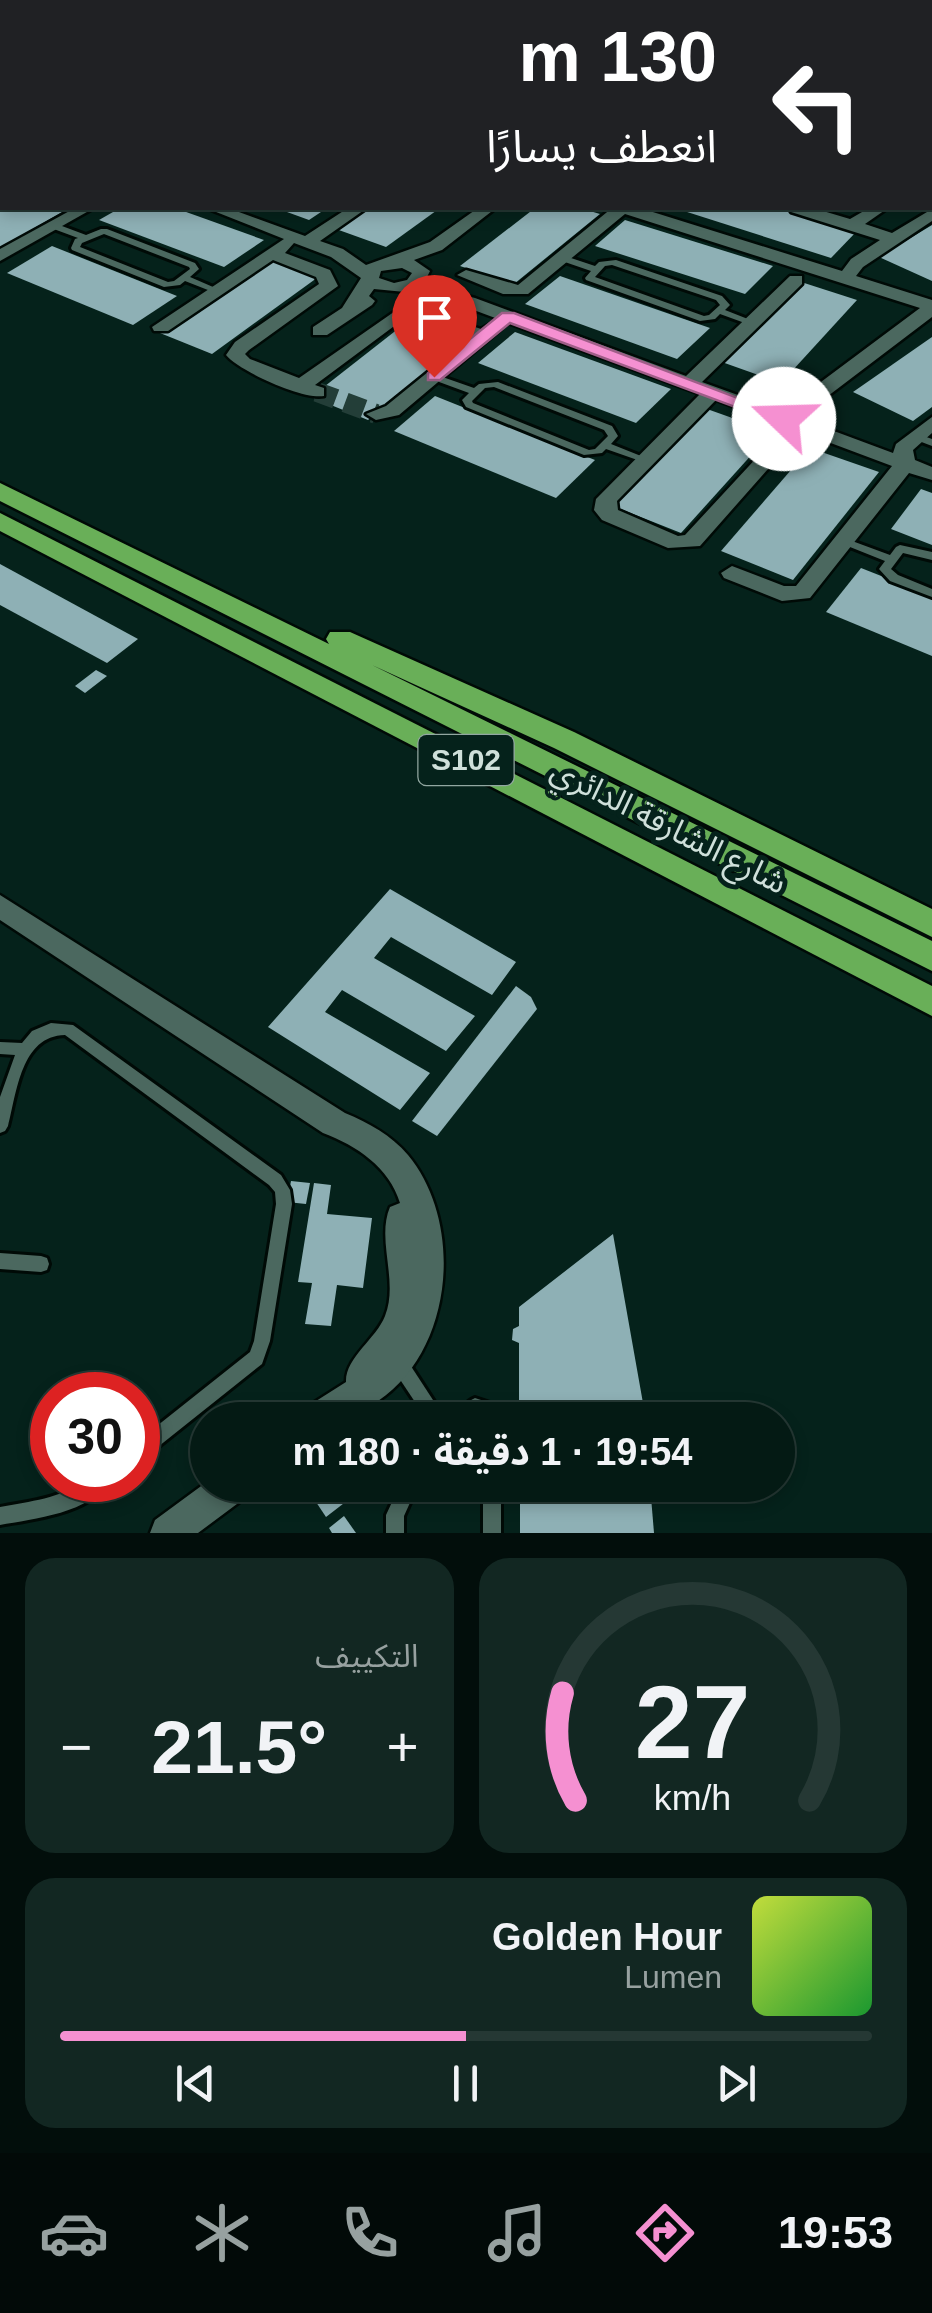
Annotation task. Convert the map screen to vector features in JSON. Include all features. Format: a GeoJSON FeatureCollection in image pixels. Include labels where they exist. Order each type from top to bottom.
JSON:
{"type":"FeatureCollection","features":[{"type":"Feature","properties":{"kind":"highway","name":"شارع الشارقة الدائري"},"geometry":{"type":"LineString","coordinates":[[0,491],[932,957]]}},
{"type":"Feature","properties":{"kind":"highway","name":"شارع الشارقة الدائري"},"geometry":{"type":"LineString","coordinates":[[0,521],[932,1002]]}},
{"type":"Feature","properties":{"kind":"highway"},"geometry":{"type":"LineString","coordinates":[[121,551],[268,608],[492,706],[932,924]]}},
{"type":"Feature","properties":{"kind":"street"},"geometry":{"type":"LineString","coordinates":[[0,256],[82,210]]}},
{"type":"Feature","properties":{"kind":"street"},"geometry":{"type":"LineString","coordinates":[[220,210],[336,253],[412,264],[412,281]]}},
{"type":"Feature","properties":{"kind":"street"},"geometry":{"type":"LineString","coordinates":[[161,327],[272,254],[355,210]]}},
{"type":"Feature","properties":{"kind":"street"},"geometry":{"type":"LineString","coordinates":[[351,308],[374,267],[436,246],[485,210]]}},
{"type":"Feature","properties":{"kind":"street"},"geometry":{"type":"LineString","coordinates":[[466,274],[518,291],[627,210]]}},
{"type":"Feature","properties":{"kind":"street"},"geometry":{"type":"LineString","coordinates":[[636,210],[931,308]]}},
{"type":"Feature","properties":{"kind":"street"},"geometry":{"type":"LineString","coordinates":[[803,210],[894,239]]}},
{"type":"Feature","properties":{"kind":"street"},"geometry":{"type":"LineString","coordinates":[[852,225],[877,210]]}},
{"type":"Feature","properties":{"kind":"street"},"geometry":{"type":"LineString","coordinates":[[846,280],[857,263],[932,214]]}},
{"type":"Feature","properties":{"kind":"street"},"geometry":{"type":"LineString","coordinates":[[320,331],[351,308],[412,281],[436,246]]}},
{"type":"Feature","properties":{"kind":"street"},"geometry":{"type":"LineString","coordinates":[[336,253],[381,287],[412,281],[932,474]]}},
{"type":"Feature","properties":{"kind":"street"},"geometry":{"type":"LineString","coordinates":[[272,254],[324,274],[330,282],[325,290],[236,350],[237,360],[309,389],[400,312],[416,313],[484,336]]}},
{"type":"Feature","properties":{"kind":"street"},"geometry":{"type":"LineString","coordinates":[[690,384],[796,280]]}},
{"type":"Feature","properties":{"kind":"street"},"geometry":{"type":"LineString","coordinates":[[790,421],[816,396],[931,308]]}},
{"type":"Feature","properties":{"kind":"street"},"geometry":{"type":"LineString","coordinates":[[376,414],[392,411],[508,316]]}},
{"type":"Feature","properties":{"kind":"street"},"geometry":{"type":"LineString","coordinates":[[712,392],[607,499],[605,510],[618,519],[685,543],[696,537],[780,444]]}},
{"type":"Feature","properties":{"kind":"street"},"geometry":{"type":"LineString","coordinates":[[732,573],[782,594],[796,595],[805,590],[906,464],[903,448],[926,434]]}},
{"type":"Feature","properties":{"kind":"street"},"geometry":{"type":"LineString","coordinates":[[0,906],[334,1123],[386,1177],[413,1239],[427,1296],[413,1342],[399,1363],[342,1402]]}},
{"type":"Feature","properties":{"kind":"street"},"geometry":{"type":"LineString","coordinates":[[337,1402],[397,1335],[408,1295],[413,1239]]}},
{"type":"Feature","properties":{"kind":"street"},"geometry":{"type":"LineString","coordinates":[[168,1533],[209,1502]]}},
{"type":"Feature","properties":{"kind":"lane"},"geometry":{"type":"LineString","coordinates":[[54,226],[84,238]]}},
{"type":"Feature","properties":{"kind":"lane"},"geometry":{"type":"LineString","coordinates":[[104,231],[192,265],[194,272],[174,284],[164,284],[78,249],[75,244],[84,238],[104,231]]}},
{"type":"Feature","properties":{"kind":"lane"},"geometry":{"type":"LineString","coordinates":[[562,258],[594,269]]}},
{"type":"Feature","properties":{"kind":"lane"},"geometry":{"type":"LineString","coordinates":[[613,262],[720,298],[725,304],[719,311],[710,318],[700,318],[588,276],[594,269],[613,262]]}},
{"type":"Feature","properties":{"kind":"lane"},"geometry":{"type":"LineString","coordinates":[[185,278],[216,290]]}},
{"type":"Feature","properties":{"kind":"lane"},"geometry":{"type":"LineString","coordinates":[[719,311],[752,323]]}},
{"type":"Feature","properties":{"kind":"lane"},"geometry":{"type":"LineString","coordinates":[[434,377],[475,392]]}},
{"type":"Feature","properties":{"kind":"lane"},"geometry":{"type":"LineString","coordinates":[[486,384],[494,384],[608,428],[613,436],[595,453],[584,452],[472,408],[467,400],[475,392],[486,384]]}},
{"type":"Feature","properties":{"kind":"lane"},"geometry":{"type":"LineString","coordinates":[[605,445],[646,460]]}},
{"type":"Feature","properties":{"kind":"lane"},"geometry":{"type":"LineString","coordinates":[[844,541],[891,559]]}},
{"type":"Feature","properties":{"kind":"lane"},"geometry":{"type":"LineString","coordinates":[[932,556],[905,548],[885,568],[889,576],[932,593]]}},
{"type":"Feature","properties":{"kind":"lane"},"geometry":{"type":"LineString","coordinates":[[0,1126],[29,1041],[58,1027],[76,1033],[260,1169],[282,1190],[274,1263],[256,1358],[160,1434]]}},
{"type":"Feature","properties":{"kind":"lane"},"geometry":{"type":"LineString","coordinates":[[0,1048],[24,1050]]}},
{"type":"Feature","properties":{"kind":"lane"},"geometry":{"type":"LineString","coordinates":[[0,1262],[41,1264]]}},
{"type":"Feature","properties":{"kind":"lane"},"geometry":{"type":"LineString","coordinates":[[399,1363],[424,1402]]}},
{"type":"Feature","properties":{"kind":"lane"},"geometry":{"type":"LineString","coordinates":[[0,1516],[54,1509],[71,1502]]}},
{"type":"Feature","properties":{"kind":"lane"},"geometry":{"type":"LineString","coordinates":[[394,1533],[401,1502]]}},
{"type":"Feature","properties":{"kind":"lane"},"geometry":{"type":"LineString","coordinates":[[492,1502],[492,1533]]}},
{"type":"Feature","properties":{"kind":"building"},"geometry":{"type":"Polygon","coordinates":[[[0,210],[66,210],[0,248],[0,210]]]}},
{"type":"Feature","properties":{"kind":"building"},"geometry":{"type":"Polygon","coordinates":[[[116,210],[181,210],[264,240],[224,267],[99,220],[116,210]]]}},
{"type":"Feature","properties":{"kind":"building"},"geometry":{"type":"Polygon","coordinates":[[[282,210],[324,210],[309,220],[282,210]]]}},
{"type":"Feature","properties":{"kind":"building"},"geometry":{"type":"Polygon","coordinates":[[[364,210],[437,210],[386,247],[336,229],[364,210]]]}},
{"type":"Feature","properties":{"kind":"building"},"geometry":{"type":"Polygon","coordinates":[[[532,210],[587,210],[600,214],[514,284],[460,266],[532,210]]]}},
{"type":"Feature","properties":{"kind":"building"},"geometry":{"type":"Polygon","coordinates":[[[786,210],[857,231],[831,258],[684,211],[786,210]]]}},
{"type":"Feature","properties":{"kind":"building"},"geometry":{"type":"Polygon","coordinates":[[[625,220],[773,266],[745,294],[595,246],[625,220]]]}},
{"type":"Feature","properties":{"kind":"building"},"geometry":{"type":"Polygon","coordinates":[[[932,225],[932,281],[879,257],[932,225]]]}},
{"type":"Feature","properties":{"kind":"building"},"geometry":{"type":"Polygon","coordinates":[[[52,246],[177,296],[133,325],[7,273],[52,246]]]}},
{"type":"Feature","properties":{"kind":"building"},"geometry":{"type":"Polygon","coordinates":[[[271,257],[321,275],[212,354],[160,333],[271,257]]]}},
{"type":"Feature","properties":{"kind":"building"},"geometry":{"type":"Polygon","coordinates":[[[560,276],[710,328],[677,359],[525,304],[560,276]]]}},
{"type":"Feature","properties":{"kind":"building"},"geometry":{"type":"Polygon","coordinates":[[[798,281],[857,300],[781,383],[719,361],[798,281]]]}},
{"type":"Feature","properties":{"kind":"building"},"geometry":{"type":"Polygon","coordinates":[[[417,314],[472,334],[368,420],[311,397],[417,314]]]}},
{"type":"Feature","properties":{"kind":"building"},"geometry":{"type":"Polygon","coordinates":[[[515,332],[671,389],[636,423],[478,363],[515,332]]]}},
{"type":"Feature","properties":{"kind":"building"},"geometry":{"type":"Polygon","coordinates":[[[932,337],[932,407],[913,421],[853,392],[932,337]]]}},
{"type":"Feature","properties":{"kind":"building"},"geometry":{"type":"Polygon","coordinates":[[[435,396],[595,460],[556,498],[394,431],[435,396]]]}},
{"type":"Feature","properties":{"kind":"building"},"geometry":{"type":"Polygon","coordinates":[[[707,409],[772,432],[681,533],[613,506],[707,409]]]}},
{"type":"Feature","properties":{"kind":"building"},"geometry":{"type":"Polygon","coordinates":[[[810,448],[879,472],[793,580],[721,551],[810,448]]]}},
{"type":"Feature","properties":{"kind":"building"},"geometry":{"type":"Polygon","coordinates":[[[921,489],[932,493],[932,545],[891,529],[921,489]]]}},
{"type":"Feature","properties":{"kind":"building"},"geometry":{"type":"Polygon","coordinates":[[[0,564],[138,639],[107,663],[0,605],[0,564]]]}},
{"type":"Feature","properties":{"kind":"building"},"geometry":{"type":"Polygon","coordinates":[[[861,568],[932,596],[932,656],[826,612],[861,568]]]}},
{"type":"Feature","properties":{"kind":"building"},"geometry":{"type":"Polygon","coordinates":[[[96,670],[107,676],[85,693],[75,686],[96,670]]]}},
{"type":"Feature","properties":{"kind":"building"},"geometry":{"type":"Polygon","coordinates":[[[390,889],[516,962],[492,995],[391,937],[374,958],[475,1016],[446,1051],[342,990],[325,1012],[430,1073],[400,1110],[268,1027],[390,889]]]}},
{"type":"Feature","properties":{"kind":"building"},"geometry":{"type":"Polygon","coordinates":[[[516,986],[531,997],[537,1009],[437,1136],[412,1121],[516,986]]]}},
{"type":"Feature","properties":{"kind":"building"},"geometry":{"type":"Polygon","coordinates":[[[291,1181],[310,1183],[306,1204],[287,1202],[291,1181]]]}},
{"type":"Feature","properties":{"kind":"building"},"geometry":{"type":"Polygon","coordinates":[[[314,1183],[331,1185],[327,1214],[372,1218],[363,1288],[337,1285],[331,1326],[305,1324],[312,1283],[298,1282],[314,1183]]]}},
{"type":"Feature","properties":{"kind":"building"},"geometry":{"type":"Polygon","coordinates":[[[613,1234],[643,1402],[519,1402],[519,1343],[512,1340],[513,1329],[519,1326],[519,1307],[613,1234]]]}},
{"type":"Feature","properties":{"kind":"building"},"geometry":{"type":"Polygon","coordinates":[[[316,1502],[346,1502],[326,1517],[316,1502]]]}},
{"type":"Feature","properties":{"kind":"building"},"geometry":{"type":"Polygon","coordinates":[[[520,1502],[651,1502],[654,1533],[520,1533],[520,1502]]]}},
{"type":"Feature","properties":{"kind":"building"},"geometry":{"type":"Polygon","coordinates":[[[344,1516],[356,1533],[332,1533],[329,1528],[344,1516]]]}},
{"type":"Feature","properties":{"kind":"tunnel"},"geometry":{"type":"LineString","coordinates":[[317,392],[376,414]]}},
{"type":"Feature","properties":{"kind":"route"},"geometry":{"type":"LineString","coordinates":[[434,377],[508,316],[784,419]]}}]}
